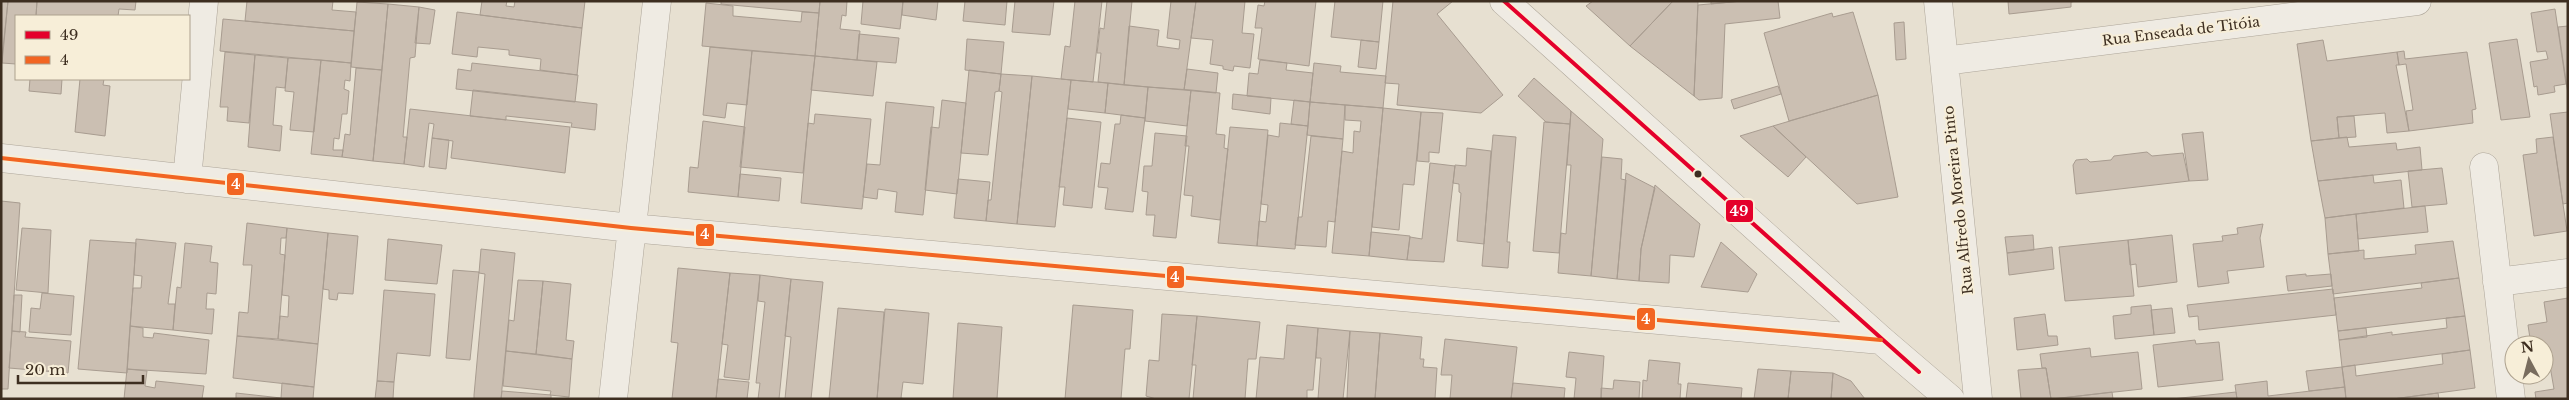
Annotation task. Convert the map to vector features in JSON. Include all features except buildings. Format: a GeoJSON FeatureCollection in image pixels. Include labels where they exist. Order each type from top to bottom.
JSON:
{"type":"FeatureCollection","features":[{"type":"Feature","properties":{"kind":"street"},"geometry":{"type":"LineString","coordinates":[[187,179],[204,1]]}},
{"type":"Feature","properties":{"kind":"street"},"geometry":{"type":"LineString","coordinates":[[613,399],[657,1]]}},
{"type":"Feature","properties":{"kind":"street"},"geometry":{"type":"LineString","coordinates":[[1504,1],[1881,340],[1950,399]]}},
{"type":"Feature","properties":{"kind":"street","name":"Rua Alfredo Moreira Pinto"},"geometry":{"type":"LineString","coordinates":[[1938,1],[1978,399]]}},
{"type":"Feature","properties":{"kind":"street","name":"Rua Enseada de Titóia"},"geometry":{"type":"LineString","coordinates":[[1944,61],[2417,1]]}},
{"type":"Feature","properties":{"kind":"street"},"geometry":{"type":"LineString","coordinates":[[1,158],[631,228],[1881,340]]}},
{"type":"Feature","properties":{"kind":"street"},"geometry":{"type":"LineString","coordinates":[[2484,167],[2511,399]]}},
{"type":"Feature","properties":{"kind":"street"},"geometry":{"type":"LineString","coordinates":[[2497,282],[2568,273]]}},
{"type":"Feature","properties":{"kind":"transit line","name":"49"},"geometry":{"type":"LineString","coordinates":[[1504,1],[1919,372]]}},
{"type":"Feature","properties":{"kind":"transit line","name":"4"},"geometry":{"type":"LineString","coordinates":[[1,158],[631,228],[1881,340]]}}]}
